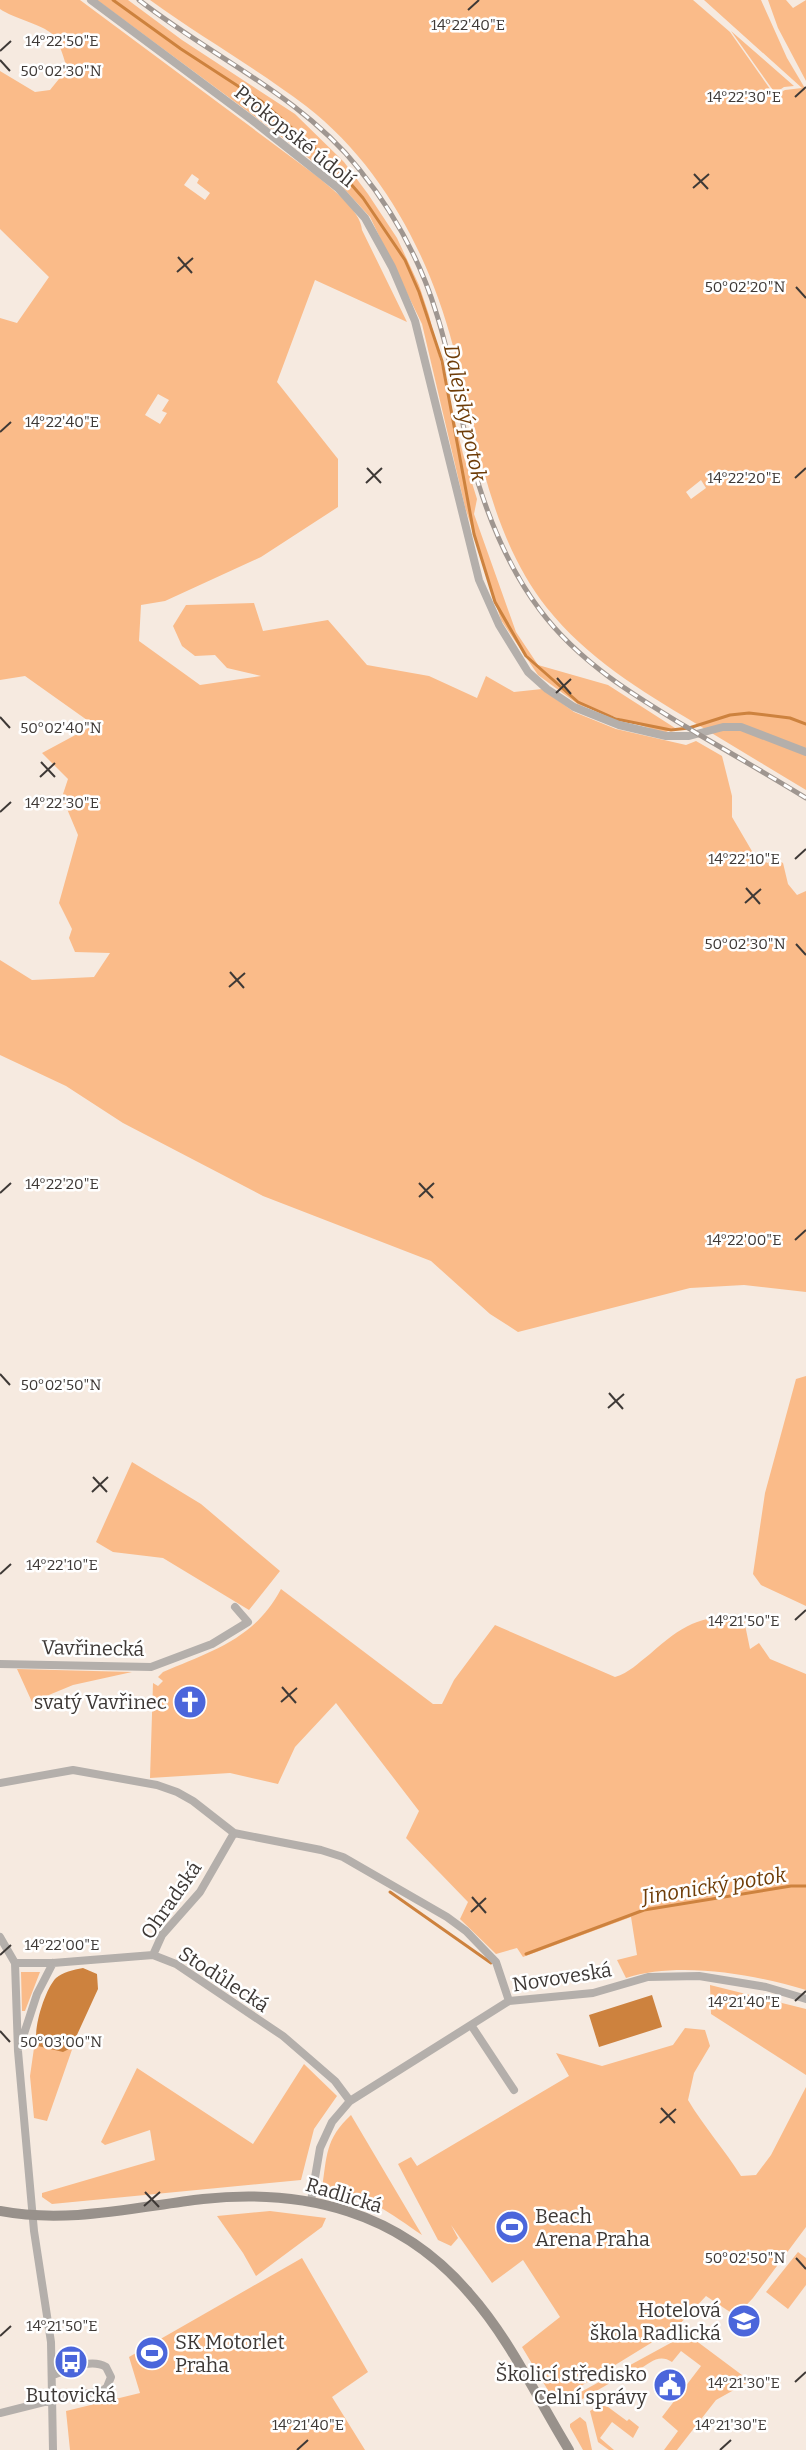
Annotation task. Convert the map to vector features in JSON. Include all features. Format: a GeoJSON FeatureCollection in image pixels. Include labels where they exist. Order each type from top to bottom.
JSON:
{"type":"FeatureCollection","features":[{"type":"Feature","properties":{"kind":"main road","name":"Radlická"},"geometry":{"type":"LineString","coordinates":[[0,2211],[32,2215],[83,2215],[236,2196],[272,2196],[311,2200],[377,2223],[411,2241],[451,2273],[487,2316],[569,2450]]}},
{"type":"Feature","properties":{"kind":"street","name":"Prokopské údolí"},"geometry":{"type":"LineString","coordinates":[[91,0],[252,120],[338,188],[365,218],[392,267],[415,321],[479,580],[499,625],[528,672],[547,689],[574,707],[620,725],[666,736],[689,736],[723,727],[741,727],[806,752]]}},
{"type":"Feature","properties":{"kind":"street","name":"Vavřinecká"},"geometry":{"type":"LineString","coordinates":[[0,1664],[151,1667],[212,1644],[248,1623],[235,1607]]}},
{"type":"Feature","properties":{"kind":"street"},"geometry":{"type":"LineString","coordinates":[[0,1783],[73,1770],[157,1785],[193,1801],[234,1833],[321,1850],[343,1857],[447,1917],[466,1931],[495,1962],[509,2001]]}},
{"type":"Feature","properties":{"kind":"street","name":"Ohradská"},"geometry":{"type":"LineString","coordinates":[[153,1955],[162,1935],[200,1892],[234,1833]]}},
{"type":"Feature","properties":{"kind":"street"},"geometry":{"type":"LineString","coordinates":[[0,1937],[15,1963],[18,2051],[32,2215],[46,2305],[53,2375],[53,2450]]}},
{"type":"Feature","properties":{"kind":"street","name":"Stodůlecká"},"geometry":{"type":"LineString","coordinates":[[15,1963],[53,1963],[153,1955],[176,1964],[283,2036],[335,2081],[350,2102]]}},
{"type":"Feature","properties":{"kind":"street"},"geometry":{"type":"LineString","coordinates":[[18,2051],[38,1994],[53,1963]]}},
{"type":"Feature","properties":{"kind":"street","name":"Novoveská"},"geometry":{"type":"LineString","coordinates":[[311,2200],[320,2148],[332,2122],[350,2102],[509,2001],[593,1993],[648,1977],[699,1976],[766,1987],[806,1999]]}},
{"type":"Feature","properties":{"kind":"street"},"geometry":{"type":"LineString","coordinates":[[471,2025],[514,2090]]}},
{"type":"Feature","properties":{"kind":"street"},"geometry":{"type":"LineString","coordinates":[[0,2413],[102,2391],[110,2383],[111,2377],[106,2367],[98,2364],[80,2366],[53,2375]]}},
{"type":"Feature","properties":{"kind":"shaded area"},"geometry":{"type":"Polygon","coordinates":[[[0,0],[80,0],[314,174],[351,207],[407,322],[315,280],[277,382],[338,459],[338,507],[261,557],[165,601],[141,605],[139,641],[200,685],[261,676],[227,668],[215,655],[195,656],[182,646],[173,626],[186,605],[254,603],[263,631],[328,620],[367,665],[429,676],[477,698],[486,676],[514,692],[542,689],[574,712],[616,729],[686,745],[696,741],[722,756],[732,796],[732,817],[756,858],[768,863],[774,858],[783,863],[788,884],[797,895],[806,891],[806,1292],[744,1285],[690,1288],[518,1332],[490,1314],[431,1261],[263,1196],[123,1123],[66,1086],[0,1055],[0,960],[32,980],[94,977],[110,953],[75,952],[69,938],[72,929],[59,903],[78,835],[62,797],[68,779],[42,753],[94,725],[25,676],[0,680],[0,318],[17,323],[49,277],[0,229],[0,71],[35,92],[50,90],[67,69],[63,55],[52,34],[0,9],[0,0]],[[192,174],[184,185],[205,200],[210,193],[197,183],[199,179],[192,174]],[[158,394],[145,415],[160,424],[167,413],[162,411],[169,400],[158,394]]]}},
{"type":"Feature","properties":{"kind":"shaded area"},"geometry":{"type":"Polygon","coordinates":[[[97,0],[128,0],[182,40],[295,114],[344,162],[397,238],[419,285],[429,315],[463,454],[477,499],[474,514],[516,632],[538,665],[608,685],[675,728],[664,733],[579,705],[538,675],[501,620],[465,507],[422,324],[370,217],[334,178],[97,0]]]}},
{"type":"Feature","properties":{"kind":"shaded area"},"geometry":{"type":"Polygon","coordinates":[[[150,0],[693,0],[730,32],[775,96],[785,90],[802,88],[704,0],[761,0],[787,58],[806,90],[806,790],[654,698],[616,672],[580,643],[547,608],[527,579],[498,516],[478,448],[453,346],[431,278],[399,214],[380,184],[358,156],[306,106],[150,0]],[[701,480],[686,492],[691,499],[706,488],[701,480]]]}},
{"type":"Feature","properties":{"kind":"shaded area"},"geometry":{"type":"Polygon","coordinates":[[[768,0],[786,0],[793,8],[806,0],[806,81],[778,28],[768,0]]]}},
{"type":"Feature","properties":{"kind":"shaded area"},"geometry":{"type":"Polygon","coordinates":[[[731,31],[794,86],[784,87],[775,93],[731,31]]]}},
{"type":"Feature","properties":{"kind":"shaded area"},"geometry":{"type":"Polygon","coordinates":[[[806,1376],[806,1606],[761,1585],[753,1574],[765,1493],[796,1379],[806,1376]]]}},
{"type":"Feature","properties":{"kind":"shaded area"},"geometry":{"type":"Polygon","coordinates":[[[132,1462],[201,1504],[280,1571],[249,1610],[163,1558],[113,1552],[96,1542],[132,1462]]]}},
{"type":"Feature","properties":{"kind":"shaded area"},"geometry":{"type":"Polygon","coordinates":[[[281,1589],[433,1704],[442,1704],[454,1680],[495,1625],[615,1677],[629,1670],[672,1636],[692,1624],[714,1617],[743,1615],[750,1649],[759,1643],[770,1659],[806,1674],[806,1990],[763,1979],[692,1970],[669,1970],[626,1978],[617,1960],[637,1955],[631,1917],[523,1957],[517,1948],[496,1954],[460,1919],[468,1902],[406,1838],[419,1811],[336,1703],[295,1747],[278,1784],[230,1773],[150,1778],[153,1683],[158,1686],[163,1681],[158,1677],[163,1672],[215,1650],[245,1632],[270,1606],[281,1589]],[[182,1692],[174,1695],[177,1700],[175,1705],[180,1708],[182,1704],[197,1713],[205,1708],[201,1706],[203,1703],[182,1692]]]}},
{"type":"Feature","properties":{"kind":"shaded area"},"geometry":{"type":"Polygon","coordinates":[[[17,1669],[132,1672],[73,1685],[32,1702],[17,1669]]]}},
{"type":"Feature","properties":{"kind":"shaded area"},"geometry":{"type":"Polygon","coordinates":[[[83,1968],[97,1974],[98,1989],[71,2048],[63,2052],[38,2046],[36,2031],[38,2022],[52,1984],[62,1974],[83,1968]]]}},
{"type":"Feature","properties":{"kind":"shaded area"},"geometry":{"type":"Polygon","coordinates":[[[21,1972],[40,1972],[25,2011],[22,2011],[21,1972]]]}},
{"type":"Feature","properties":{"kind":"shaded area"},"geometry":{"type":"Polygon","coordinates":[[[710,1985],[806,2009],[806,2075],[711,2014],[710,1985]]]}},
{"type":"Feature","properties":{"kind":"shaded area"},"geometry":{"type":"Polygon","coordinates":[[[652,1995],[662,2027],[599,2047],[589,2015],[652,1995]]]}},
{"type":"Feature","properties":{"kind":"shaded area"},"geometry":{"type":"Polygon","coordinates":[[[685,2028],[705,2030],[710,2046],[694,2073],[688,2100],[741,2176],[756,2175],[771,2155],[806,2087],[806,2227],[753,2298],[736,2316],[706,2296],[677,2327],[555,2402],[522,2347],[560,2317],[523,2260],[492,2283],[451,2225],[458,2238],[451,2246],[438,2240],[398,2164],[411,2157],[417,2166],[569,2076],[556,2053],[602,2066],[673,2045],[685,2028]]]}},
{"type":"Feature","properties":{"kind":"shaded area"},"geometry":{"type":"Polygon","coordinates":[[[35,2041],[36,2044],[71,2048],[75,2041],[47,2121],[34,2118],[30,2076],[35,2041]]]}},
{"type":"Feature","properties":{"kind":"shaded area"},"geometry":{"type":"Polygon","coordinates":[[[304,2064],[337,2096],[314,2129],[301,2180],[52,2204],[42,2197],[42,2193],[155,2160],[150,2130],[105,2145],[101,2142],[137,2068],[253,2144],[304,2064]]]}},
{"type":"Feature","properties":{"kind":"shaded area"},"geometry":{"type":"Polygon","coordinates":[[[351,2115],[422,2235],[362,2198],[349,2193],[322,2189],[332,2140],[351,2115]]]}},
{"type":"Feature","properties":{"kind":"shaded area"},"geometry":{"type":"Polygon","coordinates":[[[270,2211],[326,2218],[322,2227],[256,2276],[217,2216],[270,2211]]]}},
{"type":"Feature","properties":{"kind":"shaded area"},"geometry":{"type":"Polygon","coordinates":[[[798,2252],[806,2258],[806,2285],[788,2309],[766,2292],[798,2252]]]}},
{"type":"Feature","properties":{"kind":"shaded area","name":"SK Motorlet Praha"},"geometry":{"type":"Polygon","coordinates":[[[302,2258],[368,2372],[332,2397],[365,2450],[70,2450],[66,2411],[140,2393],[129,2357],[302,2258]]]}},
{"type":"Feature","properties":{"kind":"shaded area"},"geometry":{"type":"Polygon","coordinates":[[[687,2334],[750,2381],[716,2400],[677,2450],[664,2450],[678,2431],[662,2417],[701,2366],[681,2351],[672,2362],[663,2358],[638,2370],[636,2368],[572,2405],[568,2399],[687,2334]]]}},
{"type":"Feature","properties":{"kind":"shaded area"},"geometry":{"type":"Polygon","coordinates":[[[600,2405],[608,2407],[639,2427],[633,2438],[612,2422],[600,2438],[614,2450],[609,2450],[598,2442],[590,2411],[600,2405]]]}},
{"type":"Feature","properties":{"kind":"shaded area"},"geometry":{"type":"Polygon","coordinates":[[[580,2417],[586,2422],[592,2450],[583,2450],[570,2427],[570,2424],[580,2417]]]}},
{"type":"Feature","properties":{"kind":"waterway","name":"Dalejský potok"},"geometry":{"type":"LineString","coordinates":[[113,0],[181,49],[261,101],[337,168],[363,198],[405,260],[419,292],[442,361],[474,534],[495,602],[526,656],[578,702],[616,719],[671,730],[689,728],[730,715],[749,713],[790,718],[806,724]]}},
{"type":"Feature","properties":{"kind":"waterway","name":"Jinonický potok"},"geometry":{"type":"LineString","coordinates":[[526,1954],[644,1910],[791,1886],[806,1886]]}},
{"type":"Feature","properties":{"kind":"waterway","name":"Jinonický potok"},"geometry":{"type":"LineString","coordinates":[[390,1892],[491,1963]]}},
{"type":"Feature","properties":{"kind":"railway"},"geometry":{"type":"LineString","coordinates":[[139,0],[283,98],[310,119],[359,169],[383,202],[414,255],[429,293],[446,347],[469,451],[497,534],[528,592],[556,630],[593,664],[633,694],[806,798]]}},
{"type":"Feature","properties":{"kind":"place","name":"svatý Vavřinec"},"geometry":{"type":"Point","coordinates":[190,1702]}},
{"type":"Feature","properties":{"kind":"place","name":"Beach Arena Praha"},"geometry":{"type":"Point","coordinates":[512,2227]}},
{"type":"Feature","properties":{"kind":"place","name":"Hotelová škola Radlická"},"geometry":{"type":"Point","coordinates":[744,2321]}},
{"type":"Feature","properties":{"kind":"place","name":"SK Motorlet Praha"},"geometry":{"type":"Point","coordinates":[152,2353]}},
{"type":"Feature","properties":{"kind":"place","name":"Butovická"},"geometry":{"type":"Point","coordinates":[71,2362]}},
{"type":"Feature","properties":{"kind":"place","name":"Školicí středisko Celní správy"},"geometry":{"type":"Point","coordinates":[670,2385]}}]}
